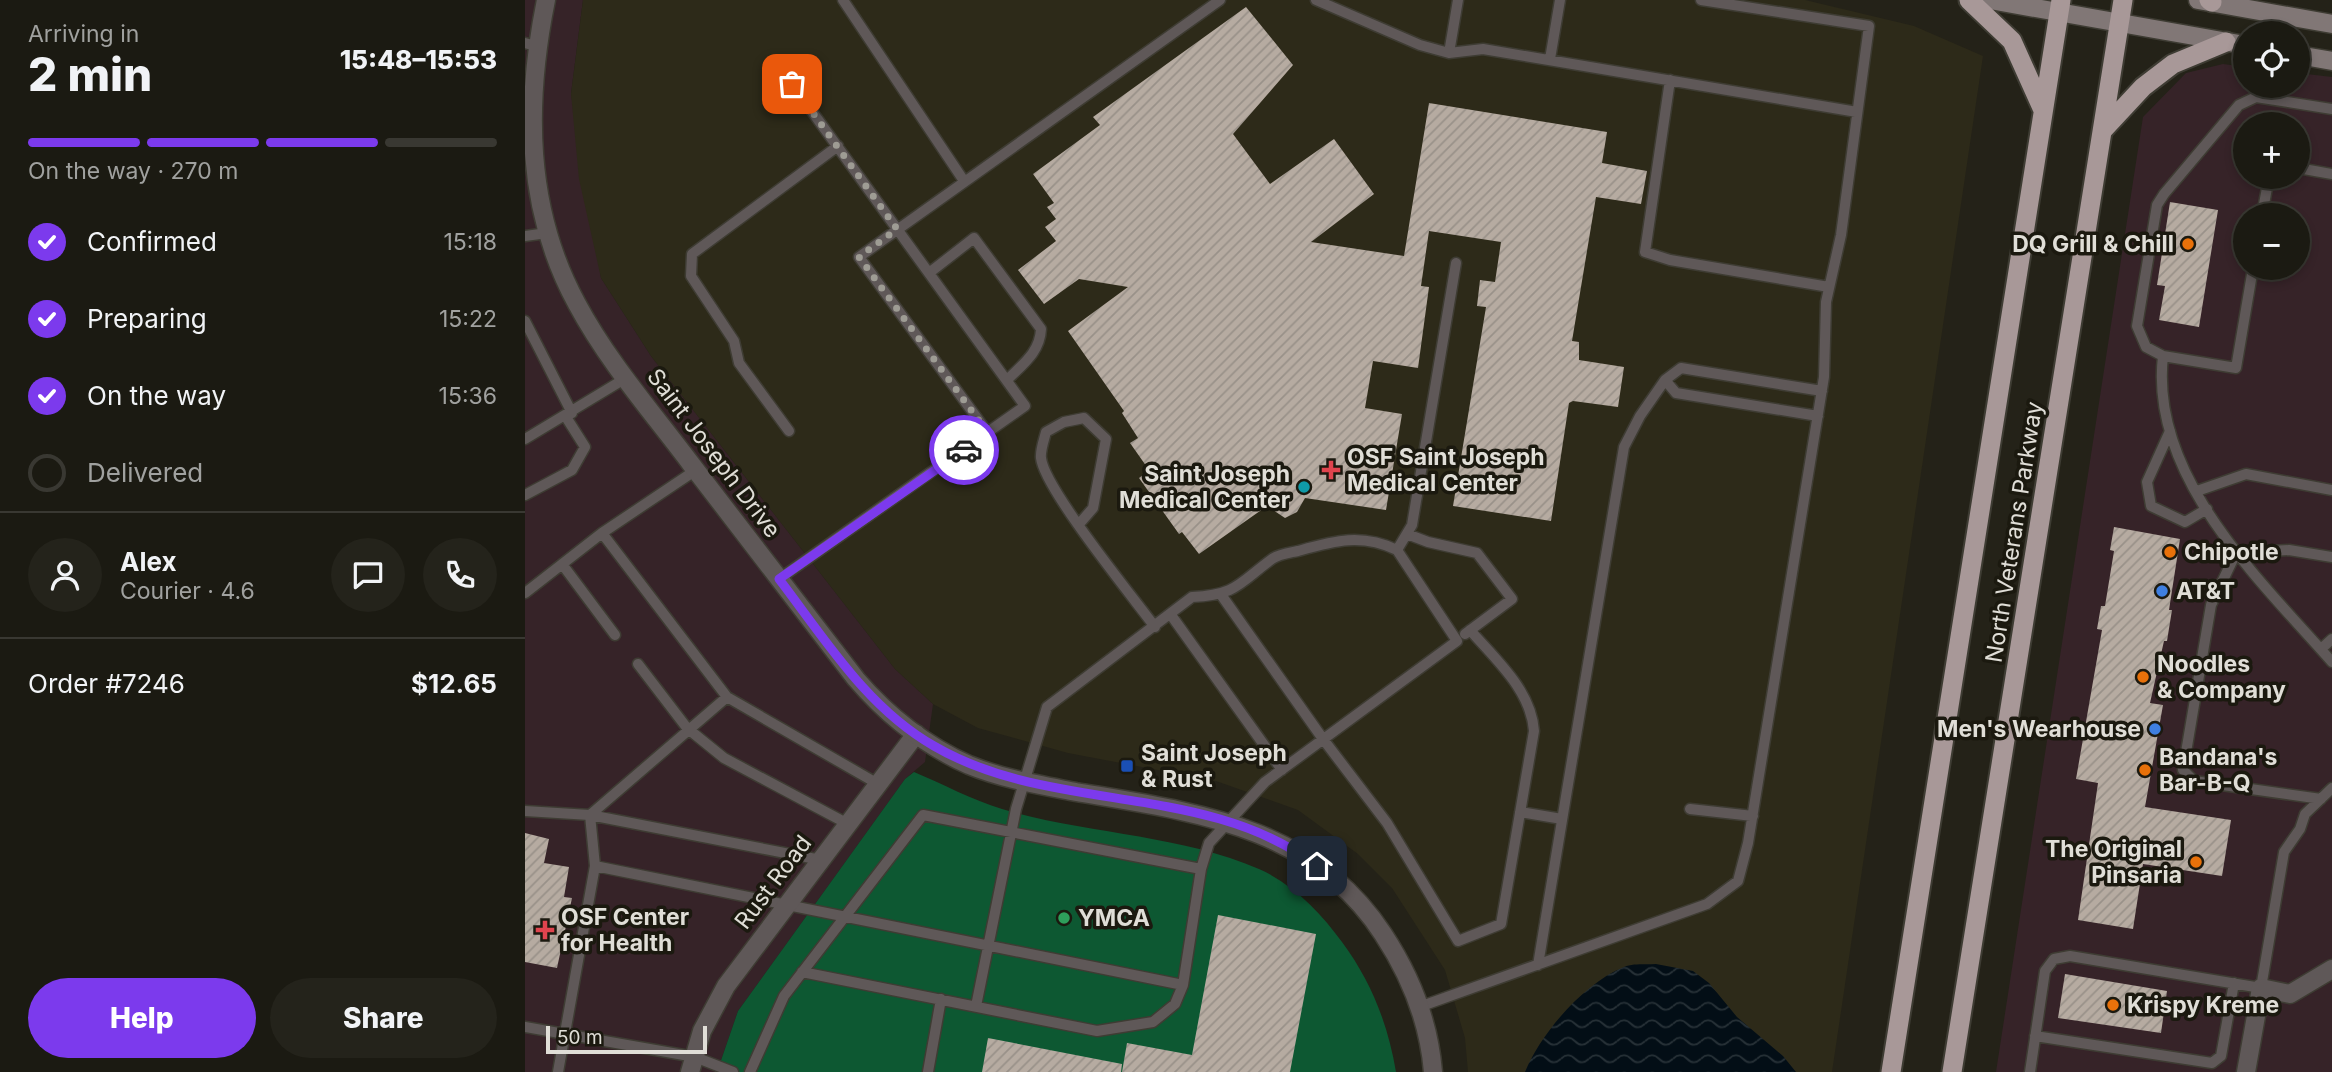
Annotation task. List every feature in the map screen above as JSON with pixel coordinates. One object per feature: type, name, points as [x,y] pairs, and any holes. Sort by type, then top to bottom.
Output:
[{"type":"highway","points":[[1969,0],[2012,41],[2043,110]]},
{"type":"highway","name":"North Veterans Parkway","points":[[1952,1072],[2123,0]]},
{"type":"highway","name":"North Veterans Parkway","points":[[1891,1072],[2060,6]]},
{"type":"highway","points":[[2103,130],[2143,87],[2173,64],[2233,44]]},
{"type":"main road","points":[[1990,0],[2060,6],[2119,23],[2233,43]]},
{"type":"main road","points":[[2206,1],[2281,7],[2332,24]]},
{"type":"main road","points":[[2310,57],[2332,61]]},
{"type":"street","name":"Saint Joseph Drive","points":[[546,0],[531,44],[529,164],[547,233],[578,307],[626,378],[856,679],[873,699],[916,734],[969,765],[1026,782],[1227,821],[1272,838],[1303,855],[1361,905],[1398,956],[1419,1007],[1433,1072]]},
{"type":"street","name":"Rust Road","points":[[693,1065],[702,1031],[726,986],[916,734]]},
{"type":"street","points":[[2246,1072],[2261,988],[2290,994],[2332,969]]},
{"type":"lane","points":[[843,0],[964,181]]},
{"type":"lane","points":[[988,433],[859,257],[1220,0]]},
{"type":"lane","points":[[1316,0],[1420,45],[1449,53],[1483,49],[1857,112]]},
{"type":"lane","points":[[1449,53],[1458,0]]},
{"type":"lane","points":[[1551,60],[1560,0]]},
{"type":"lane","points":[[1419,1007],[1707,904],[1738,881],[1752,816],[1822,391],[1829,287],[1841,235],[1869,26],[1701,0]]},
{"type":"lane","points":[[777,63],[1025,406],[779,579]]},
{"type":"lane","points":[[1670,80],[1645,252],[1671,260],[1829,287]]},
{"type":"lane","points":[[2251,280],[2236,368],[2163,356],[2146,347],[2137,326],[2157,205],[2164,194],[2239,105],[2256,97],[2328,108]]},
{"type":"lane","points":[[789,431],[740,363],[734,341],[691,275],[692,254],[838,146]]},
{"type":"lane","points":[[2310,170],[2332,174]]},
{"type":"lane","points":[[525,236],[547,233]]},
{"type":"lane","points":[[929,273],[974,239],[1041,328],[1040,341],[1034,352],[1007,380]]},
{"type":"lane","points":[[1397,550],[1412,525],[1456,263]]},
{"type":"lane","points":[[525,321],[585,447],[572,470],[525,495]]},
{"type":"lane","points":[[2163,356],[2162,403],[2177,454],[2197,491],[2236,553],[2332,662]]},
{"type":"lane","points":[[1538,965],[1624,447],[1640,416],[1665,380],[1681,368],[1822,391]]},
{"type":"lane","points":[[525,439],[569,415],[626,378]]},
{"type":"lane","points":[[1665,380],[1676,393],[1818,416]]},
{"type":"lane","points":[[1080,523],[1093,508],[1106,439],[1084,418],[1064,422],[1046,432],[1040,456],[1046,478],[1155,627]]},
{"type":"lane","points":[[2170,432],[2147,482],[2151,506],[2185,522],[2207,509]]},
{"type":"lane","points":[[525,593],[602,533],[696,470]]},
{"type":"lane","points":[[2197,491],[2246,474],[2332,490]]},
{"type":"lane","points":[[602,533],[727,697],[878,784]]},
{"type":"lane","points":[[803,972],[1097,1031],[1153,1022],[1175,1004],[1183,985],[1201,869],[1209,843],[1227,821],[1282,769],[1512,599],[1477,553],[1407,534]]},
{"type":"lane","points":[[976,1006],[1011,832],[1047,708],[1192,597],[1222,596],[1253,577],[1274,557],[1343,538],[1385,545],[1397,550],[1457,641]]},
{"type":"lane","points":[[2236,553],[2289,550],[2332,557]]},
{"type":"lane","points":[[2236,553],[2211,605],[2183,770],[2194,782],[2321,799]]},
{"type":"lane","points":[[562,564],[615,635]]},
{"type":"lane","points":[[1222,596],[1323,739],[1387,823],[1458,941],[1501,924],[1534,731],[1532,711],[1515,682],[1469,630]]},
{"type":"lane","points":[[1171,615],[1282,769]]},
{"type":"lane","points":[[2321,649],[2332,639]]},
{"type":"lane","points":[[638,664],[687,728],[724,758],[848,824]]},
{"type":"lane","points":[[590,815],[687,728],[727,697]]},
{"type":"lane","points":[[2030,1072],[2045,971],[2054,959],[2070,956],[2261,988],[2284,852],[2300,829],[2305,814],[2332,788]]},
{"type":"lane","points":[[1690,809],[1752,816]]},
{"type":"lane","points":[[525,811],[590,815],[821,860]]},
{"type":"lane","points":[[1520,811],[1562,819]]},
{"type":"lane","points":[[558,1072],[595,866],[590,815]]},
{"type":"lane","points":[[750,1072],[784,996],[923,815],[1201,869]]},
{"type":"lane","points":[[595,866],[1183,985]]},
{"type":"lane","points":[[2035,1036],[2211,1068],[2221,1056],[2234,983]]},
{"type":"lane","points":[[928,1072],[941,999]]},
{"type":"lane","points":[[525,1027],[733,1072]]},
{"type":"shaded area","points":[[525,0],[583,0],[571,94],[601,278],[651,356],[895,669],[933,704],[925,762],[905,779],[738,1011],[717,1072],[525,1072]]},
{"type":"shaded area","name":"OSF Saint Joseph Medical Center","points":[[583,0],[1805,0],[1914,26],[1983,56],[1832,1072],[1468,1072],[1465,1038],[1445,970],[1392,888],[1358,854],[1298,810],[1216,781],[1068,753],[978,728],[933,704],[895,669],[651,356],[601,278],[579,179],[571,94]]},
{"type":"shaded area","points":[[2223,64],[2233,65],[2233,98],[2310,98],[2310,74],[2332,77],[2332,1072],[1996,1072],[2143,117],[2186,73]]},
{"type":"green space","name":"YMCA","points":[[914,772],[1002,809],[1066,824],[1197,848],[1228,857],[1271,875],[1295,891],[1315,910],[1334,931],[1362,972],[1377,1004],[1396,1072],[717,1072],[738,1011],[905,779]]},
{"type":"water","points":[[1656,964],[1693,971],[1709,983],[1737,1017],[1783,1056],[1796,1072],[1525,1072],[1542,1041],[1579,997],[1609,975],[1628,966]]},
{"type":"building","points":[[1246,7],[1293,65],[1233,134],[1270,184],[1334,139],[1374,194],[1311,242],[1404,256],[1429,103],[1607,132],[1602,163],[1647,171],[1641,204],[1596,197],[1572,341],[1579,342],[1579,360],[1624,367],[1618,407],[1573,401],[1569,403],[1551,521],[1453,506],[1486,307],[1477,306],[1480,280],[1495,282],[1501,242],[1429,231],[1421,286],[1429,287],[1418,368],[1373,361],[1365,408],[1402,414],[1386,510],[1305,498],[1297,512],[1285,518],[1267,506],[1199,554],[1182,532],[1179,534],[1139,478],[1149,470],[1130,443],[1138,438],[1122,413],[1124,411],[1068,331],[1128,287],[1079,279],[1044,304],[1018,270],[1056,241],[1045,227],[1056,219],[1047,207],[1054,203],[1033,174],[1100,125],[1093,117]]},
{"type":"building","name":"DQ Grill & Chill","points":[[2170,202],[2218,210],[2199,327],[2159,320],[2165,286],[2157,285]]},
{"type":"building","points":[[2114,527],[2180,539],[2167,641],[2164,641],[2150,703],[2163,705],[2145,807],[2231,820],[2222,876],[2143,864],[2133,929],[2078,920],[2098,783],[2076,779],[2102,630],[2097,629],[2101,606],[2105,606],[2114,551],[2110,550]]},
{"type":"building","name":"OSF Center for Health","points":[[525,833],[549,839],[544,863],[569,867],[564,897],[572,898],[557,968],[525,962]]},
{"type":"building","points":[[1218,915],[1316,934],[1290,1072],[1122,1072],[1127,1043],[1192,1055]]},
{"type":"building","name":"Krispy Kreme","points":[[2065,974],[2167,991],[2161,1033],[2058,1018]]},
{"type":"building","points":[[988,1038],[1122,1064],[1121,1072],[982,1072]]},
{"type":"way so far","points":[[792,84],[897,229],[859,257],[988,433],[964,450]]},
{"type":"place","name":"DQ Grill & Chill","points":[[2188,244]]},
{"type":"place","name":"OSF Saint Joseph Medical Center","points":[[1331,470]]},
{"type":"place","name":"Saint Joseph Medical Center","points":[[1304,487]]},
{"type":"place","name":"Chipotle","points":[[2170,552]]},
{"type":"place","name":"AT&T","points":[[2162,591]]},
{"type":"place","name":"Noodles & Company","points":[[2143,677]]},
{"type":"place","name":"Men's Wearhouse","points":[[2155,729]]},
{"type":"place","name":"Saint Joseph & Rust","points":[[1127,766]]},
{"type":"place","name":"Bandana's Bar-B-Q","points":[[2145,770]]},
{"type":"place","name":"The Original Pinsaria","points":[[2196,862]]},
{"type":"place","name":"YMCA","points":[[1064,918]]},
{"type":"place","name":"OSF Center for Health","points":[[545,930]]},
{"type":"place","name":"Krispy Kreme","points":[[2113,1005]]},
{"type":"route","points":[[964,450],[779,579],[856,679],[873,699],[901,723],[933,746],[969,765],[1007,778],[1182,810],[1227,821],[1272,838],[1317,866]]}]
